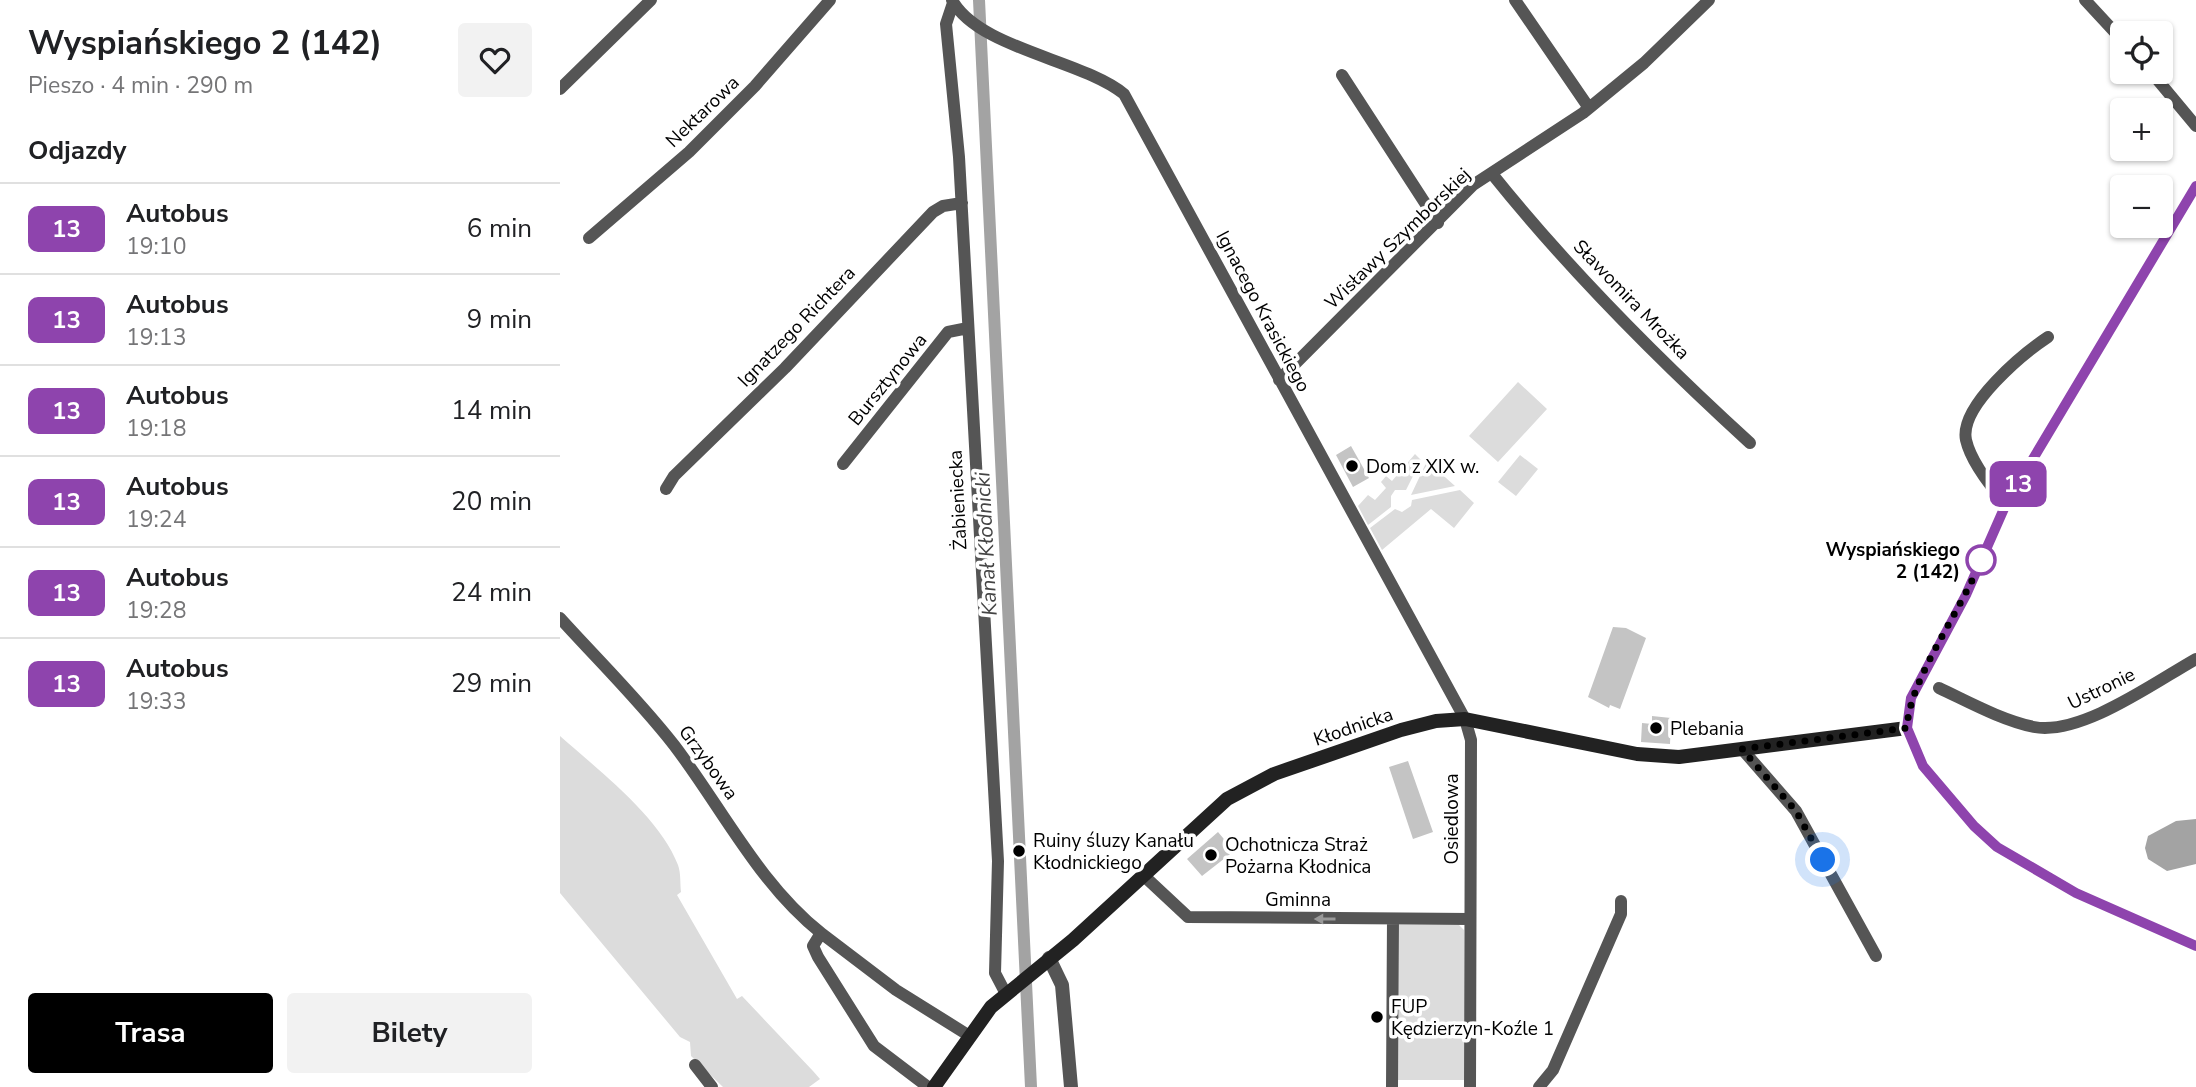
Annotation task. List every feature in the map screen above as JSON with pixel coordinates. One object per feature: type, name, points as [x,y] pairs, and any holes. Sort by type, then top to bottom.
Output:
[{"type":"main road","points":[[2196,186],[2006,504],[1966,595],[1911,698],[1907,728],[1923,766],[1974,826],[1997,847],[2076,893],[2196,946]]},
{"type":"main road","name":"Kłodnicka","points":[[934,1087],[968,1035],[1009,991],[1210,813],[1248,786],[1401,730],[1436,720],[1465,719],[1637,754],[1679,757],[1907,728]]},
{"type":"street","points":[[560,89],[651,0]]},
{"type":"street","name":"Nektarowa","points":[[589,238],[690,152],[755,86],[830,0]]},
{"type":"street","points":[[1516,0],[1589,108]]},
{"type":"street","name":"Wisławy Szymborskiej","points":[[1279,380],[1473,185],[1493,175],[1589,108],[1644,63],[1709,0]]},
{"type":"street","points":[[2085,0],[2110,27]]},
{"type":"street","name":"Ignacego Krasickiego","points":[[952,2],[964,15],[1001,39],[1054,62],[1107,80],[1125,94],[1465,719]]},
{"type":"street","name":"Żabieniecka","points":[[952,2],[946,24],[962,203],[998,861],[995,973],[1009,991]]},
{"type":"street","points":[[1342,75],[1438,223]]},
{"type":"street","points":[[2161,84],[2196,126]]},
{"type":"street","name":"Sławomira Mrożka","points":[[1493,175],[1565,258],[1643,341],[1750,443]]},
{"type":"street","name":"Ignatzego Richtera","points":[[666,489],[674,476],[785,368],[933,212],[943,206],[962,203]]},
{"type":"street","name":"Bursztynowa","points":[[844,464],[948,332],[968,328]]},
{"type":"street","points":[[2006,504],[1993,489],[1973,455],[1966,431],[1970,418],[1993,384],[2022,354],[2048,337]]},
{"type":"street","name":"Grzybowa","points":[[560,618],[615,674],[665,734],[789,907],[896,990],[968,1035]]},
{"type":"street","name":"Ustronie","points":[[1939,688],[2035,727],[2057,727],[2092,716],[2196,659]]},
{"type":"street","name":"Osiedlowa","points":[[1465,719],[1471,740],[1470,1087]]},
{"type":"street","points":[[1742,749],[1796,811],[1876,956]]},
{"type":"street","name":"Gminna","points":[[1143,875],[1188,917],[1470,919]]},
{"type":"street","points":[[1539,1087],[1553,1070],[1621,914],[1621,901]]},
{"type":"street","points":[[1392,1087],[1393,919]]},
{"type":"street","points":[[821,933],[813,946],[818,957],[874,1046],[928,1087]]},
{"type":"street","points":[[1049,958],[1062,985],[1072,1087]]},
{"type":"street","points":[[695,1065],[712,1087]]},
{"type":"shaded area","points":[[1518,382],[1547,409],[1498,462],[1469,436]]},
{"type":"shaded area","points":[[1415,454],[1421,460],[1406,490],[1395,490],[1391,496],[1391,507],[1368,525],[1358,506],[1368,495],[1375,500],[1386,488],[1381,482],[1386,476],[1392,481]]},
{"type":"shaded area","points":[[1520,455],[1538,469],[1516,496],[1498,482]]},
{"type":"shaded area","points":[[1427,461],[1455,486],[1411,495]]},
{"type":"shaded area","points":[[1460,490],[1474,503],[1454,528],[1431,509],[1382,550],[1370,528],[1395,509],[1402,512],[1411,506],[1412,500]]},
{"type":"shaded area","points":[[560,736],[626,795],[657,829],[679,868],[681,892],[677,895],[737,999],[742,996],[820,1079],[809,1087],[723,1087],[691,1056],[690,1042],[680,1037],[560,893]]},
{"type":"shaded area","points":[[2196,819],[2196,864],[2167,871],[2148,859],[2145,848],[2148,836],[2176,821]]},
{"type":"shaded area","points":[[1399,925],[1459,925],[1464,930],[1464,1080],[1398,1080]]},
{"type":"building","name":"Dom z XIX w.","points":[[1351,446],[1369,478],[1353,487],[1336,455]]},
{"type":"building","points":[[1613,627],[1626,628],[1646,638],[1620,709],[1610,705],[1609,708],[1588,697]]},
{"type":"building","name":"Plebania","points":[[1652,716],[1671,718],[1670,744],[1641,742],[1642,723],[1652,724]]},
{"type":"building","points":[[1408,761],[1433,832],[1413,839],[1389,767]]},
{"type":"building","name":"Ochotnicza Straż Pożarna Kłodnica","points":[[1218,832],[1234,851],[1202,876],[1187,859]]},
{"type":"waterway","name":"Kanał Kłodnicki","points":[[979,0],[1031,1087]]},
{"type":"bus line","name":"13","points":[[2196,186],[2006,504],[1966,595],[1911,698],[1907,728],[1923,766],[1974,826],[1997,847],[2045,878],[2196,946]]},
{"type":"place","name":"Dom z XIX w.","points":[[1352,466]]},
{"type":"place","name":"Wyspiańskiego 2 (142)","points":[[1981,560]]},
{"type":"place","name":"Plebania","points":[[1656,728]]},
{"type":"place","name":"Ruiny śluzy Kanału Kłodnickiego","points":[[1019,851]]},
{"type":"place","name":"Ochotnicza Straż Pożarna Kłodnica","points":[[1211,855]]},
{"type":"place","name":"FUP Kędzierzyn-Koźle 1","points":[[1377,1017]]},
{"type":"route","points":[[1823,860],[1796,811],[1782,793],[1750,762],[1742,749],[1779,742],[1907,728],[1911,698],[1966,595],[1981,560]]}]
